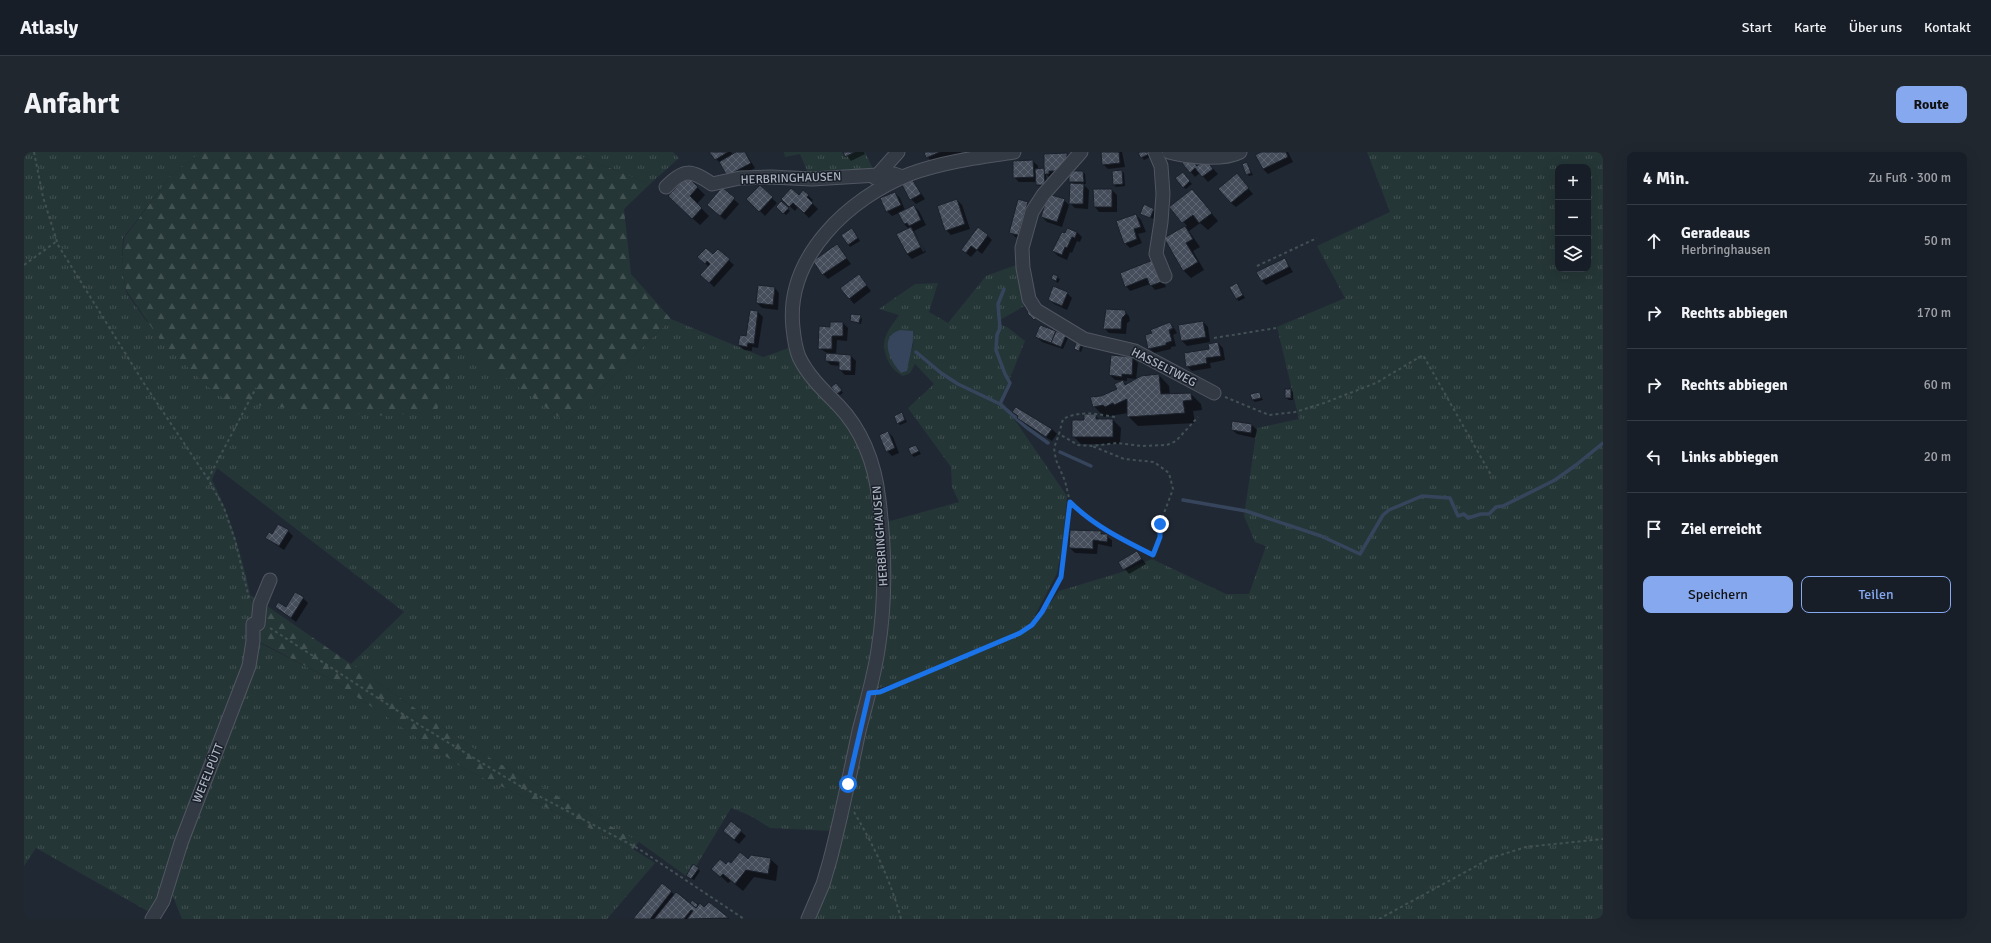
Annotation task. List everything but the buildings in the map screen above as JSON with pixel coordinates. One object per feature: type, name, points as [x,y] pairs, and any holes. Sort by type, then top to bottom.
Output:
[{"type":"street","name":"HERBRINGHAUSEN","points":[[867,196],[866,192],[878,175],[898,152]]},
{"type":"street","name":"HERBRINGHAUSEN","points":[[808,919],[818,897],[830,860],[869,693],[878,650],[884,582],[879,500],[874,471],[869,454],[855,426],[806,370],[794,345],[791,313],[793,296],[800,272],[816,245],[834,224],[867,196],[903,177],[934,167],[1014,152]]},
{"type":"street","name":"HASSELTWEG","points":[[1081,152],[1043,194],[1032,212],[1022,248],[1023,268],[1029,299],[1036,310],[1084,339],[1135,351],[1214,393]]},
{"type":"street","points":[[1156,152],[1161,166],[1163,194],[1156,254],[1166,276]]},
{"type":"street","points":[[1169,152],[1216,157],[1234,155],[1240,152]]},
{"type":"street","name":"HERBRINGHAUSEN","points":[[666,187],[675,177],[682,173],[700,176],[712,184],[740,178],[771,177],[812,179],[894,174],[903,177]]},
{"type":"street","name":"WEFELPÜTT","points":[[152,919],[163,901],[180,843],[249,666],[260,604],[270,580]]},
{"type":"path","points":[[34,152],[43,197],[57,241],[145,385],[208,479],[224,508],[244,574]]},
{"type":"path","points":[[1256,266],[1317,238]]},
{"type":"path","points":[[24,264],[57,241]]},
{"type":"path","points":[[1214,338],[1276,328]]},
{"type":"path","points":[[1214,393],[1269,414],[1295,412],[1324,403],[1376,383],[1423,354],[1491,475]]},
{"type":"path","points":[[208,479],[256,388]]},
{"type":"path","points":[[869,693],[880,692],[1020,633],[1032,625],[1042,612],[1061,577],[1070,502],[1066,481],[1056,460],[1054,448],[1063,420],[1079,413],[1089,412],[1115,417]]},
{"type":"path","points":[[1059,434],[1078,445],[1092,446],[1117,443],[1142,446],[1167,445],[1176,441],[1198,417]]},
{"type":"path","points":[[1070,502],[1098,526],[1153,555],[1160,537],[1160,524],[1174,489],[1169,472],[1154,462],[1124,459],[1092,446]]},
{"type":"path","points":[[256,624],[265,624],[421,726],[520,786],[639,849],[744,919]]},
{"type":"path","points":[[844,802],[850,804],[870,839],[887,877],[901,919]]},
{"type":"path","points":[[1379,919],[1491,858],[1526,847],[1603,839]]},
{"type":"green space","points":[[24,152],[201,152],[170,177],[123,238],[122,263],[126,292],[147,322],[461,344],[567,423],[671,319],[763,357],[792,347],[852,429],[867,458],[880,558],[874,638],[864,690],[832,831],[770,828],[751,816],[731,808],[689,878],[639,842],[474,749],[351,664],[404,612],[217,468],[212,480],[229,519],[242,559],[260,643],[330,679],[463,768],[633,849],[655,863],[607,919],[182,919],[172,894],[151,913],[36,848],[24,866]]},
{"type":"green space","points":[[201,152],[569,152],[650,184],[624,209],[631,274],[671,319],[567,423],[462,345],[437,410],[388,416],[230,403],[207,386],[161,341],[126,290],[122,265],[124,238],[170,177]]},
{"type":"green space","points":[[569,152],[673,152],[679,158],[650,184]]},
{"type":"green space","points":[[784,152],[865,152],[874,171],[809,175],[800,154],[785,157]]},
{"type":"green space","points":[[1367,152],[1603,152],[1603,919],[810,919],[872,697],[1021,634],[1034,625],[1059,591],[1122,572],[1152,559],[1226,594],[1249,594],[1266,546],[1255,542],[1244,516],[1257,428],[1299,419],[1277,327],[1345,298],[1317,246],[1390,212]]},
{"type":"green space","points":[[1019,264],[1028,304],[1000,320],[1001,325],[1007,327],[1025,341],[1001,400],[1067,496],[1063,543],[1057,573],[1031,623],[1018,633],[899,682],[873,690],[883,523],[959,502],[952,487],[951,467],[908,408],[934,384],[915,364],[910,373],[903,376],[891,366],[887,358],[884,345],[886,335],[899,315],[879,309],[915,284],[938,283],[929,312],[948,323],[986,276]],"holes":[[[914,342],[908,361],[907,371],[901,373],[895,366]]]},
{"type":"green space","points":[[251,595],[474,749],[639,842],[633,849],[463,768],[330,679],[260,642]]},
{"type":"water","points":[[900,330],[913,331],[912,346],[907,371],[901,373],[893,362],[888,350],[889,338],[893,333]]},
{"type":"waterway","points":[[1000,404],[1010,383],[996,350],[997,335],[1000,328],[998,304],[1004,289]]},
{"type":"waterway","points":[[916,352],[941,373],[958,384],[1000,404],[1026,427],[1048,443]]},
{"type":"waterway","points":[[1183,500],[1246,511],[1321,536],[1360,554],[1383,515],[1389,510],[1422,496],[1450,498],[1458,516],[1464,514],[1468,518],[1481,514],[1489,514],[1496,507],[1503,506],[1555,480],[1603,443]]},
{"type":"waterway","points":[[1060,452],[1091,466]]},
{"type":"route","points":[[848,784],[869,693],[880,692],[1020,633],[1032,625],[1042,612],[1061,577],[1070,502],[1098,526],[1153,555],[1160,537],[1160,524]]}]
